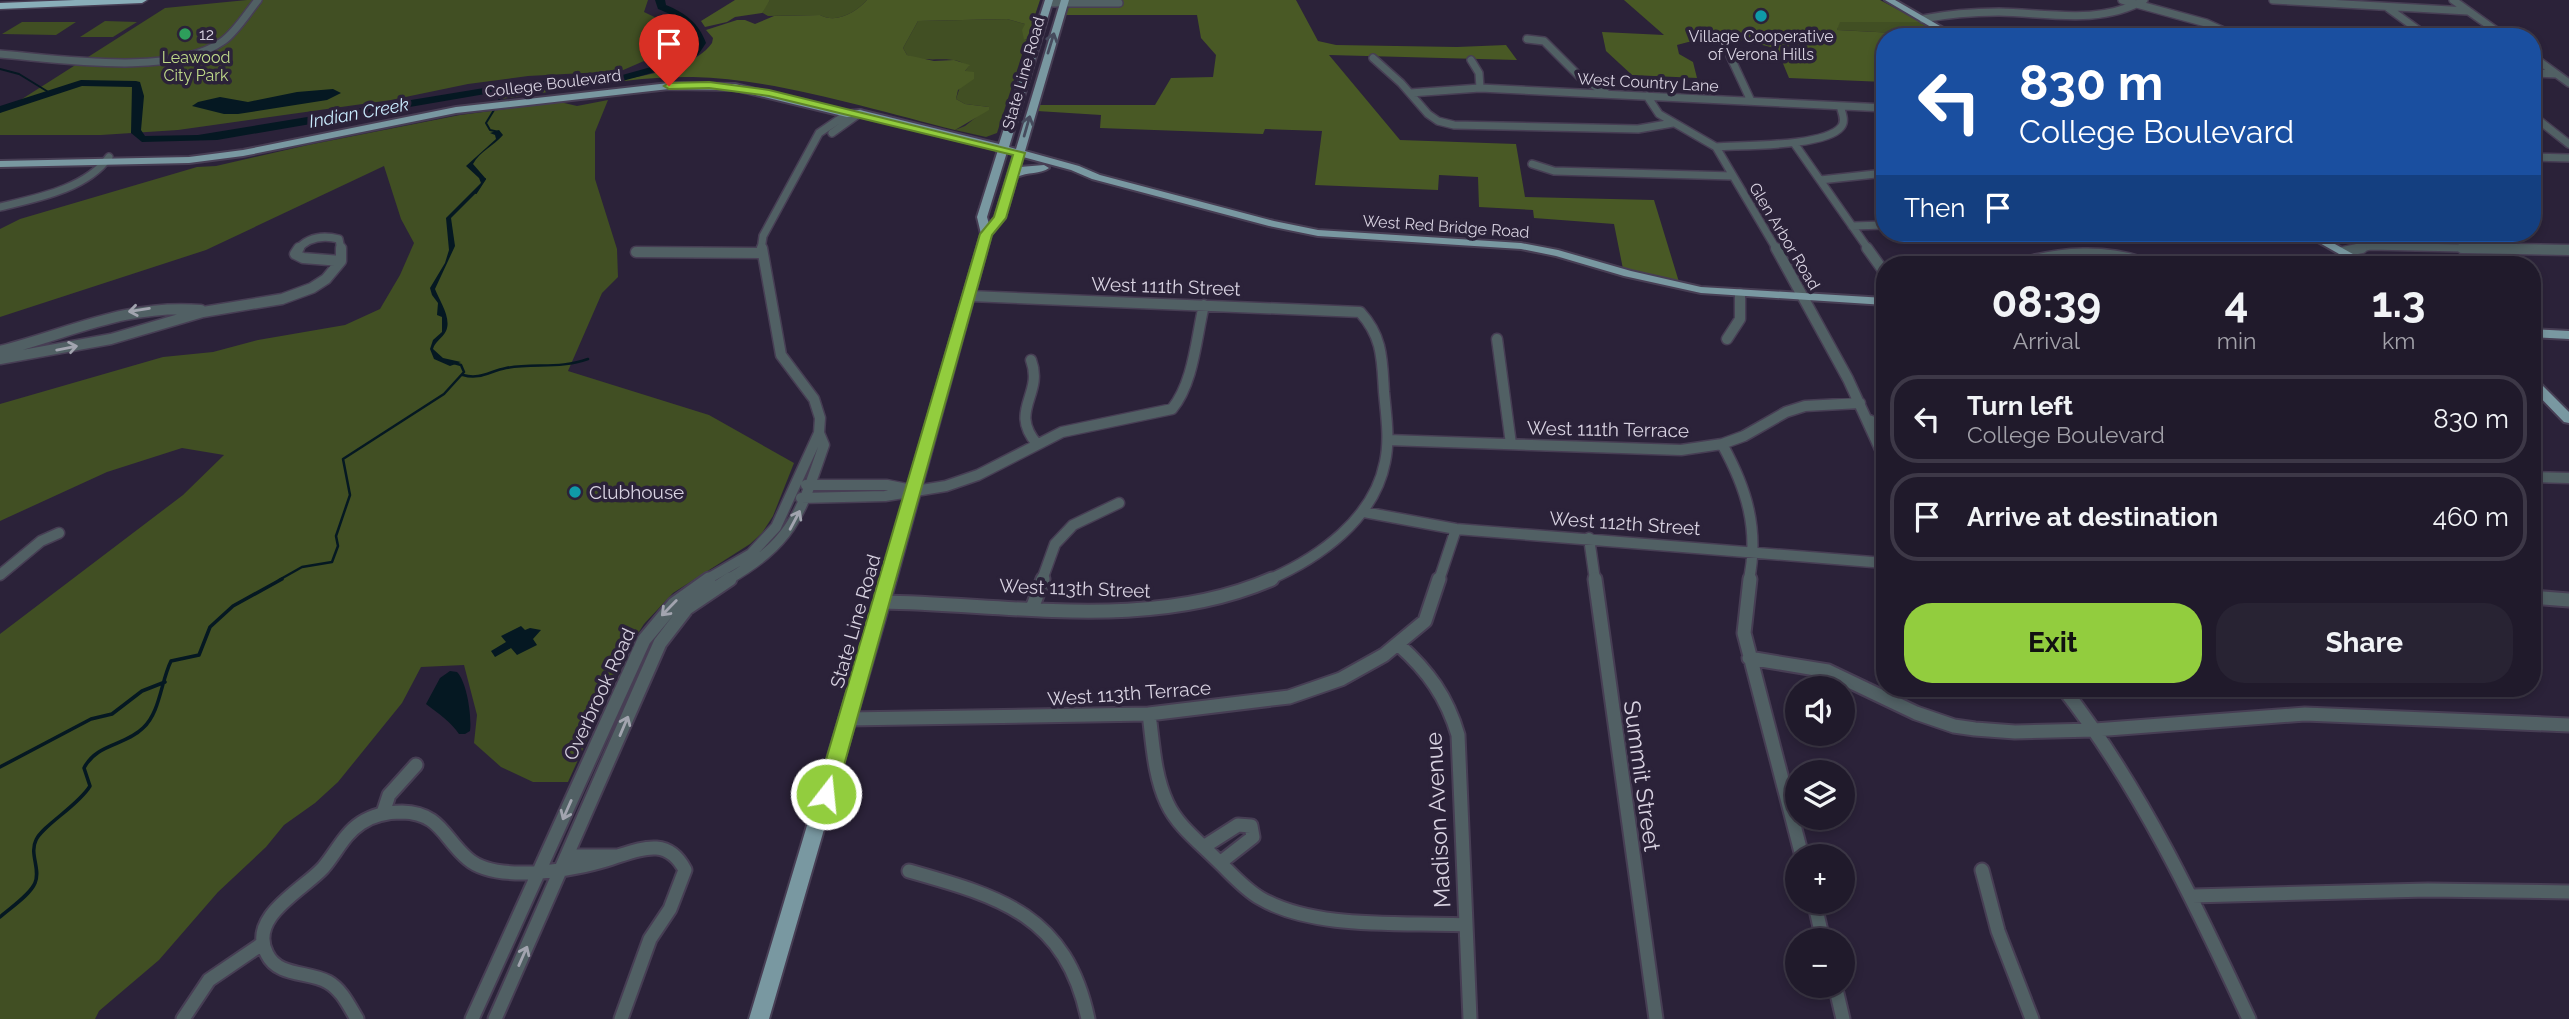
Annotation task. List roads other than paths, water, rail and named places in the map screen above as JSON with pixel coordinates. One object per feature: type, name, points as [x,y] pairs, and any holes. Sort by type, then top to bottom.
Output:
[{"type":"highway","points":[[0,6],[142,0]]},
{"type":"main road","points":[[1889,0],[1939,28]]},
{"type":"main road","name":"State Line Road","points":[[759,1019],[883,602],[970,296],[986,234],[982,217],[1049,1]]},
{"type":"main road","name":"State Line Road","points":[[986,234],[999,220],[1064,2]]},
{"type":"main road","name":"College Boulevard","points":[[0,164],[189,160],[456,110],[669,86],[735,87],[769,93],[1018,157]]},
{"type":"main road","name":"College Boulevard","points":[[854,115],[968,139],[1001,153]]},
{"type":"main road","points":[[968,139],[994,140],[1009,129]]},
{"type":"main road","name":"West Red Bridge Road","points":[[1018,157],[1044,168],[1090,176],[1295,229],[1343,236],[1521,246],[1558,253],[1666,283],[1740,294],[1876,302]]},
{"type":"main road","name":"West Red Bridge Road","points":[[1018,157],[1074,168],[1090,176]]},
{"type":"main road","points":[[1014,175],[1025,169],[1044,168]]},
{"type":"main road","points":[[2325,242],[2350,256]]},
{"type":"main road","points":[[2541,326],[2569,328]]},
{"type":"main road","points":[[2541,334],[2569,335]]},
{"type":"main road","points":[[2541,392],[2569,419]]},
{"type":"street","points":[[2122,0],[2142,2],[2217,28]]},
{"type":"street","points":[[2273,0],[2469,11]]},
{"type":"street","points":[[2453,0],[2493,28]]},
{"type":"street","points":[[0,54],[87,60],[172,60],[209,48],[235,31],[257,1]]},
{"type":"street","points":[[1049,1],[1119,3]]},
{"type":"street","points":[[1923,19],[1971,12],[2107,12],[2142,2]]},
{"type":"street","points":[[2388,8],[2416,28]]},
{"type":"street","points":[[1527,38],[1544,41],[1580,77],[1609,95]]},
{"type":"street","points":[[1730,55],[1751,101]]},
{"type":"street","points":[[1373,58],[1428,114],[1438,121],[1454,125],[1638,129],[1673,123]]},
{"type":"street","points":[[1471,60],[1479,73],[1480,88]]},
{"type":"street","points":[[2541,63],[2569,83]]},
{"type":"street","points":[[2541,73],[2569,74]]},
{"type":"street","name":"West Country Lane","points":[[1410,93],[1480,88],[1876,108]]},
{"type":"street","name":"Glen Arbor Road","points":[[1647,96],[1654,111],[1701,135],[1716,147],[1807,298],[1876,437]]},
{"type":"street","points":[[1716,147],[1794,143],[1822,138],[1836,132],[1844,120],[1840,106]]},
{"type":"street","name":"Overbrook Road","points":[[472,1019],[644,639],[677,600],[757,550],[781,521],[824,445],[819,433],[820,418],[814,399],[781,355],[761,253],[763,236],[811,147],[819,137],[830,135],[854,115]]},
{"type":"street","points":[[2541,123],[2569,144]]},
{"type":"street","points":[[1794,143],[1876,260]]},
{"type":"street","points":[[2541,157],[2569,158]]},
{"type":"street","points":[[0,205],[56,190],[104,161]]},
{"type":"street","points":[[1532,164],[1554,171],[1733,176]]},
{"type":"street","points":[[1820,180],[1876,174]]},
{"type":"street","points":[[1852,226],[1876,225]]},
{"type":"street","points":[[0,359],[90,343],[207,311],[259,306],[287,298],[324,281],[343,261],[344,254],[339,239],[333,237],[309,240],[295,251],[295,254],[303,258],[343,261]]},
{"type":"street","points":[[2343,252],[2370,246],[2569,250]]},
{"type":"street","points":[[636,252],[761,253]]},
{"type":"street","points":[[2085,256],[2121,256]]},
{"type":"street","points":[[1727,339],[1740,319],[1740,294]]},
{"type":"street","name":"West 111th Street","points":[[970,296],[1360,312],[1376,329],[1388,440]]},
{"type":"street","points":[[792,498],[887,497],[930,490],[968,479],[1060,433],[1094,423],[1176,407],[1184,389],[1204,305]]},
{"type":"street","points":[[0,351],[48,338],[101,318],[140,309],[165,307],[207,311]]},
{"type":"street","points":[[1497,339],[1511,444]]},
{"type":"street","points":[[1031,360],[1037,372],[1022,425],[1026,435],[1037,444]]},
{"type":"street","name":"West 111th Terrace","points":[[1388,440],[1681,450],[1722,444],[1744,436],[1786,412],[1805,406],[1860,403]]},
{"type":"street","points":[[1869,419],[1876,422]]},
{"type":"street","points":[[1364,512],[1385,466],[1388,440]]},
{"type":"street","points":[[1722,444],[1746,494],[1753,522],[1754,551],[1743,611],[1749,658],[1799,844]]},
{"type":"street","points":[[2541,477],[2569,478]]},
{"type":"street","points":[[803,485],[887,485],[914,491]]},
{"type":"street","name":"Overbrook Road","points":[[495,1019],[660,643],[671,626],[698,598],[763,559],[783,541],[806,498],[803,485]]},
{"type":"street","points":[[1033,607],[1055,544],[1073,525],[1119,503]]},
{"type":"street","name":"West 112th Street","points":[[1364,512],[1456,529],[1876,562]]},
{"type":"street","name":"West 113th Street","points":[[883,602],[1156,611],[1207,603],[1262,585],[1317,554],[1364,512]]},
{"type":"street","points":[[1399,645],[1425,621],[1456,529]]},
{"type":"street","points":[[0,575],[41,541],[59,533]]},
{"type":"street","name":"Summit Street","points":[[1589,538],[1656,1019]]},
{"type":"street","points":[[2541,598],[2569,600]]},
{"type":"street","name":"West 113th Terrace","points":[[848,719],[1149,714],[1289,697],[1341,679],[1399,645]]},
{"type":"street","name":"Madison Avenue","points":[[1399,645],[1422,665],[1439,686],[1450,706],[1458,735],[1470,1019]]},
{"type":"street","points":[[1749,658],[1827,671],[1876,694]]},
{"type":"street","points":[[1882,697],[1910,713],[1951,726],[2009,731],[2095,729],[2297,714],[2569,725]]},
{"type":"street","points":[[2070,697],[2095,729],[2192,896],[2249,1019]]},
{"type":"street","points":[[1149,714],[1156,769],[1167,804],[1181,824],[1252,892],[1294,913],[1320,919],[1465,925]]},
{"type":"street","points":[[383,813],[388,795],[416,765]]},
{"type":"street","points":[[357,1019],[348,1001],[330,982],[273,964],[266,956],[262,944],[263,927],[271,915],[312,879],[361,822],[383,813],[414,814],[439,825],[462,855],[481,867],[540,871],[564,863],[600,864],[645,848],[667,848],[680,857],[685,870],[670,908],[650,939],[621,1019]]},
{"type":"street","points":[[1205,846],[1238,825],[1251,825],[1253,837],[1221,862]]},
{"type":"street","points":[[1982,870],[1998,931],[2032,1019]]},
{"type":"street","points":[[909,871],[979,890],[1008,903],[1030,918],[1056,946],[1078,979],[1088,1019]]},
{"type":"street","points":[[2192,896],[2345,891],[2569,892]]},
{"type":"street","points":[[183,1019],[209,980],[262,944]]},
{"type":"street","points":[[1838,998],[1843,1019]]},
{"type":"water","points":[[333,89],[341,93],[327,100],[238,114],[224,114],[192,106],[220,97],[248,102],[297,92]]},
{"type":"water","points":[[499,130],[503,135],[473,164],[486,179],[451,218],[455,246],[435,289],[446,315],[447,326],[433,349],[443,358],[461,362],[450,366],[434,359],[430,349],[433,340],[442,332],[442,317],[437,315],[438,303],[430,288],[445,263],[449,250],[446,218],[481,183],[466,166],[496,139],[495,135],[490,133]]},
{"type":"water","points":[[521,626],[525,630],[541,630],[533,639],[537,645],[517,655],[511,648],[495,657],[491,651],[506,642],[501,636]]},
{"type":"water","points":[[450,671],[457,672],[461,677],[466,691],[470,731],[465,734],[459,734],[449,722],[426,704],[440,678]]},
{"type":"waterway","name":"Indian Creek","points":[[0,110],[81,83],[136,84],[138,96],[135,131],[142,139],[179,139],[254,131],[520,85],[608,82],[673,64],[694,53],[701,43],[691,24],[661,7],[660,0]]},
{"type":"waterway","points":[[0,69],[19,74],[50,93]]},
{"type":"waterway","points":[[499,99],[520,85]]},
{"type":"waterway","points":[[494,110],[486,123],[490,130],[499,132]]},
{"type":"waterway","points":[[476,193],[485,179]]},
{"type":"waterway","points":[[463,375],[480,376],[506,368],[568,364],[588,359]]},
{"type":"waterway","points":[[279,580],[302,567],[332,562],[338,546],[336,536],[350,495],[343,459],[444,394],[464,372],[461,365],[454,363]]},
{"type":"waterway","points":[[164,682],[171,661],[199,655],[210,627],[233,606],[282,579]]},
{"type":"waterway","points":[[0,767],[91,719],[112,714],[142,691],[164,682]]},
{"type":"waterway","points":[[0,917],[24,897],[35,883],[37,872],[34,845],[40,834],[90,786],[84,768],[96,754],[136,734],[149,722],[164,682]]},
{"type":"place","name":"Village Cooperative of Verona Hills","points":[[1761,16]]},
{"type":"place","name":"12","points":[[185,34]]},
{"type":"place","name":"Clubhouse","points":[[575,492]]},
{"type":"park label","name":"Leawood City Park","points":[[196,66]]}]
